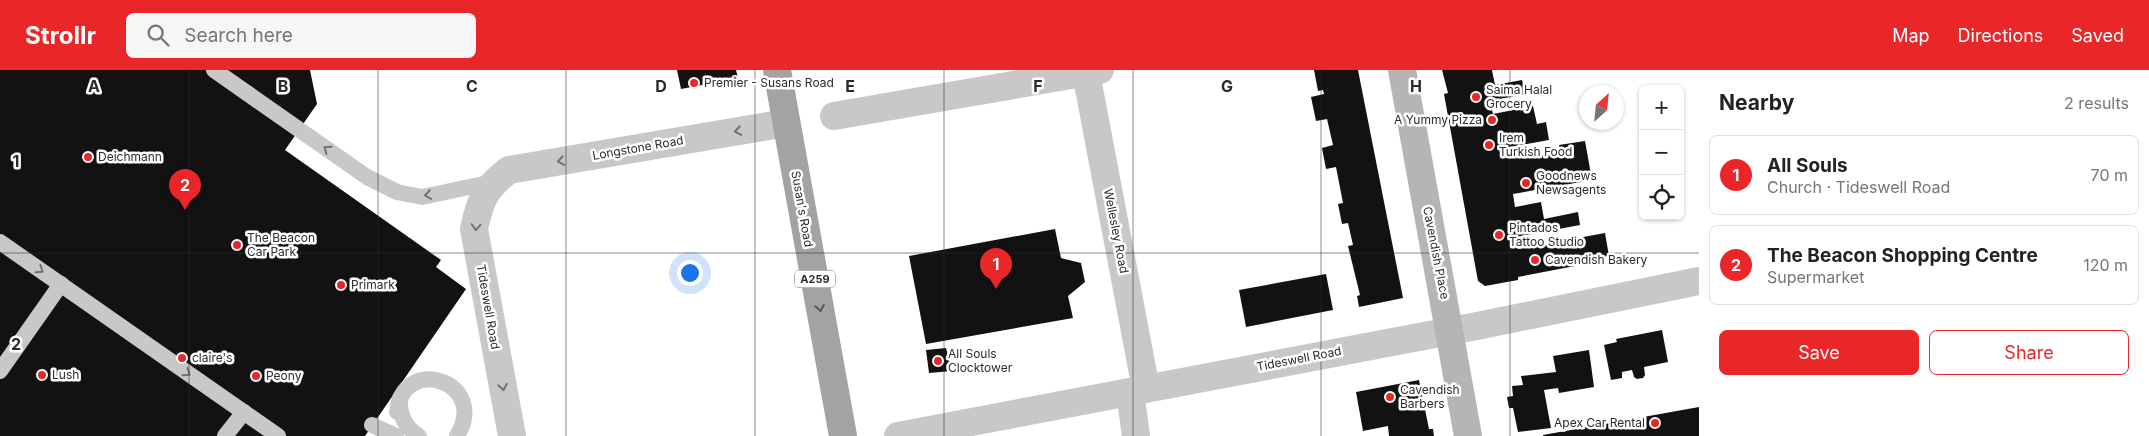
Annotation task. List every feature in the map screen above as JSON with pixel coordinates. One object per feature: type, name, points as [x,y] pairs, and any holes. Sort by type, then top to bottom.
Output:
[{"type":"main road","name":"Susan's Road","points":[[777,70],[843,436]]},
{"type":"street","name":"Cavendish Place","points":[[1402,70],[1468,436]]},
{"type":"street","points":[[834,116],[1093,71]]},
{"type":"street","name":"Wellesley Road","points":[[1093,71],[1138,390],[1136,436]]},
{"type":"street","name":"Longstone Road","points":[[493,182],[509,170],[786,122]]},
{"type":"street","name":"Tideswell Road","points":[[493,182],[479,206],[474,229],[512,436]]},
{"type":"street","name":"Tideswell Road","points":[[898,436],[1450,331],[1699,281]]},
{"type":"lane","points":[[214,70],[367,177],[396,192],[422,197],[493,182]]},
{"type":"lane","points":[[0,242],[278,436]]},
{"type":"lane","points":[[0,371],[61,284]]},
{"type":"lane","points":[[419,436],[408,428],[402,418],[400,397],[410,383],[419,377],[430,374],[450,380],[459,388],[465,398],[467,410],[465,422],[456,436]]},
{"type":"lane","points":[[410,436],[400,423],[397,412],[398,401],[409,386],[427,379],[438,380],[448,384],[458,392],[463,402],[465,414],[463,426],[456,436]]},
{"type":"lane","points":[[225,436],[244,412]]},
{"type":"lane","points":[[372,425],[396,436]]},
{"type":"building","name":"The Beacon Car Park","points":[[0,70],[310,70],[317,104],[285,150],[441,260],[436,267],[466,289],[365,436],[0,436]]},
{"type":"building","name":"Premier - Susans Road","points":[[677,70],[736,70],[738,78],[681,89]]},
{"type":"building","points":[[1314,70],[1358,70],[1403,298],[1359,307],[1357,296],[1360,295],[1348,246],[1353,245],[1348,223],[1342,224],[1338,204],[1343,203],[1336,167],[1326,169],[1322,148],[1333,145],[1327,119],[1316,121],[1311,97],[1324,94],[1323,90],[1318,91]]},
{"type":"building","points":[[1442,70],[1492,70],[1495,85],[1522,80],[1525,94],[1490,101],[1493,114],[1533,106],[1537,124],[1546,122],[1549,140],[1499,149],[1501,155],[1538,148],[1539,156],[1561,152],[1559,145],[1585,141],[1592,180],[1513,194],[1515,207],[1541,202],[1544,219],[1578,212],[1580,225],[1516,237],[1518,249],[1605,233],[1609,256],[1595,258],[1596,262],[1518,277],[1518,280],[1485,286],[1478,281],[1444,94],[1448,93]]},
{"type":"building","points":[[1055,229],[1061,258],[1081,263],[1085,282],[1068,296],[1073,318],[926,344],[909,256]]},
{"type":"building","points":[[1326,274],[1333,310],[1246,327],[1239,290]]},
{"type":"building","points":[[1662,330],[1668,362],[1644,367],[1645,375],[1643,378],[1637,379],[1634,377],[1632,370],[1622,372],[1622,378],[1611,380],[1604,345],[1617,342],[1616,339]]},
{"type":"building","name":"All Souls Clocktower","points":[[946,348],[952,371],[929,373],[926,350]]},
{"type":"building","points":[[1589,350],[1594,387],[1559,393],[1558,388],[1544,390],[1551,428],[1518,432],[1513,408],[1509,408],[1507,397],[1513,396],[1512,386],[1523,385],[1521,376],[1556,372],[1553,356]]},
{"type":"building","points":[[1419,380],[1429,429],[1433,429],[1434,436],[1389,436],[1388,426],[1363,431],[1356,392]]},
{"type":"building","name":"Apex Car Rental","points":[[1699,407],[1699,436],[1543,436],[1543,435]]},
{"type":"place","name":"Premier - Susans Road","points":[[694,83]]},
{"type":"place","name":"Saima Halal Grocery","points":[[1476,97]]},
{"type":"place","name":"A Yummy Pizza","points":[[1492,120]]},
{"type":"place","name":"Irem Turkish Food","points":[[1489,145]]},
{"type":"place","name":"Deichmann","points":[[88,157]]},
{"type":"place","name":"Goodnews Newsagents","points":[[1526,183]]},
{"type":"place","name":"The Beacon Shopping Centre","points":[[185,210]]},
{"type":"place","name":"Pintados Tattoo Studio","points":[[1499,235]]},
{"type":"place","name":"The Beacon Car Park","points":[[237,245]]},
{"type":"place","name":"Cavendish Bakery","points":[[1535,260]]},
{"type":"place","name":"Primark","points":[[341,285]]},
{"type":"place","name":"All Souls","points":[[996,289]]},
{"type":"place","name":"claire's","points":[[182,358]]},
{"type":"place","name":"All Souls Clocktower","points":[[938,361]]},
{"type":"place","name":"Lush","points":[[42,375]]},
{"type":"place","name":"Peony","points":[[256,376]]},
{"type":"place","name":"Cavendish Barbers","points":[[1390,397]]},
{"type":"place","name":"Apex Car Rental","points":[[1655,423]]}]
